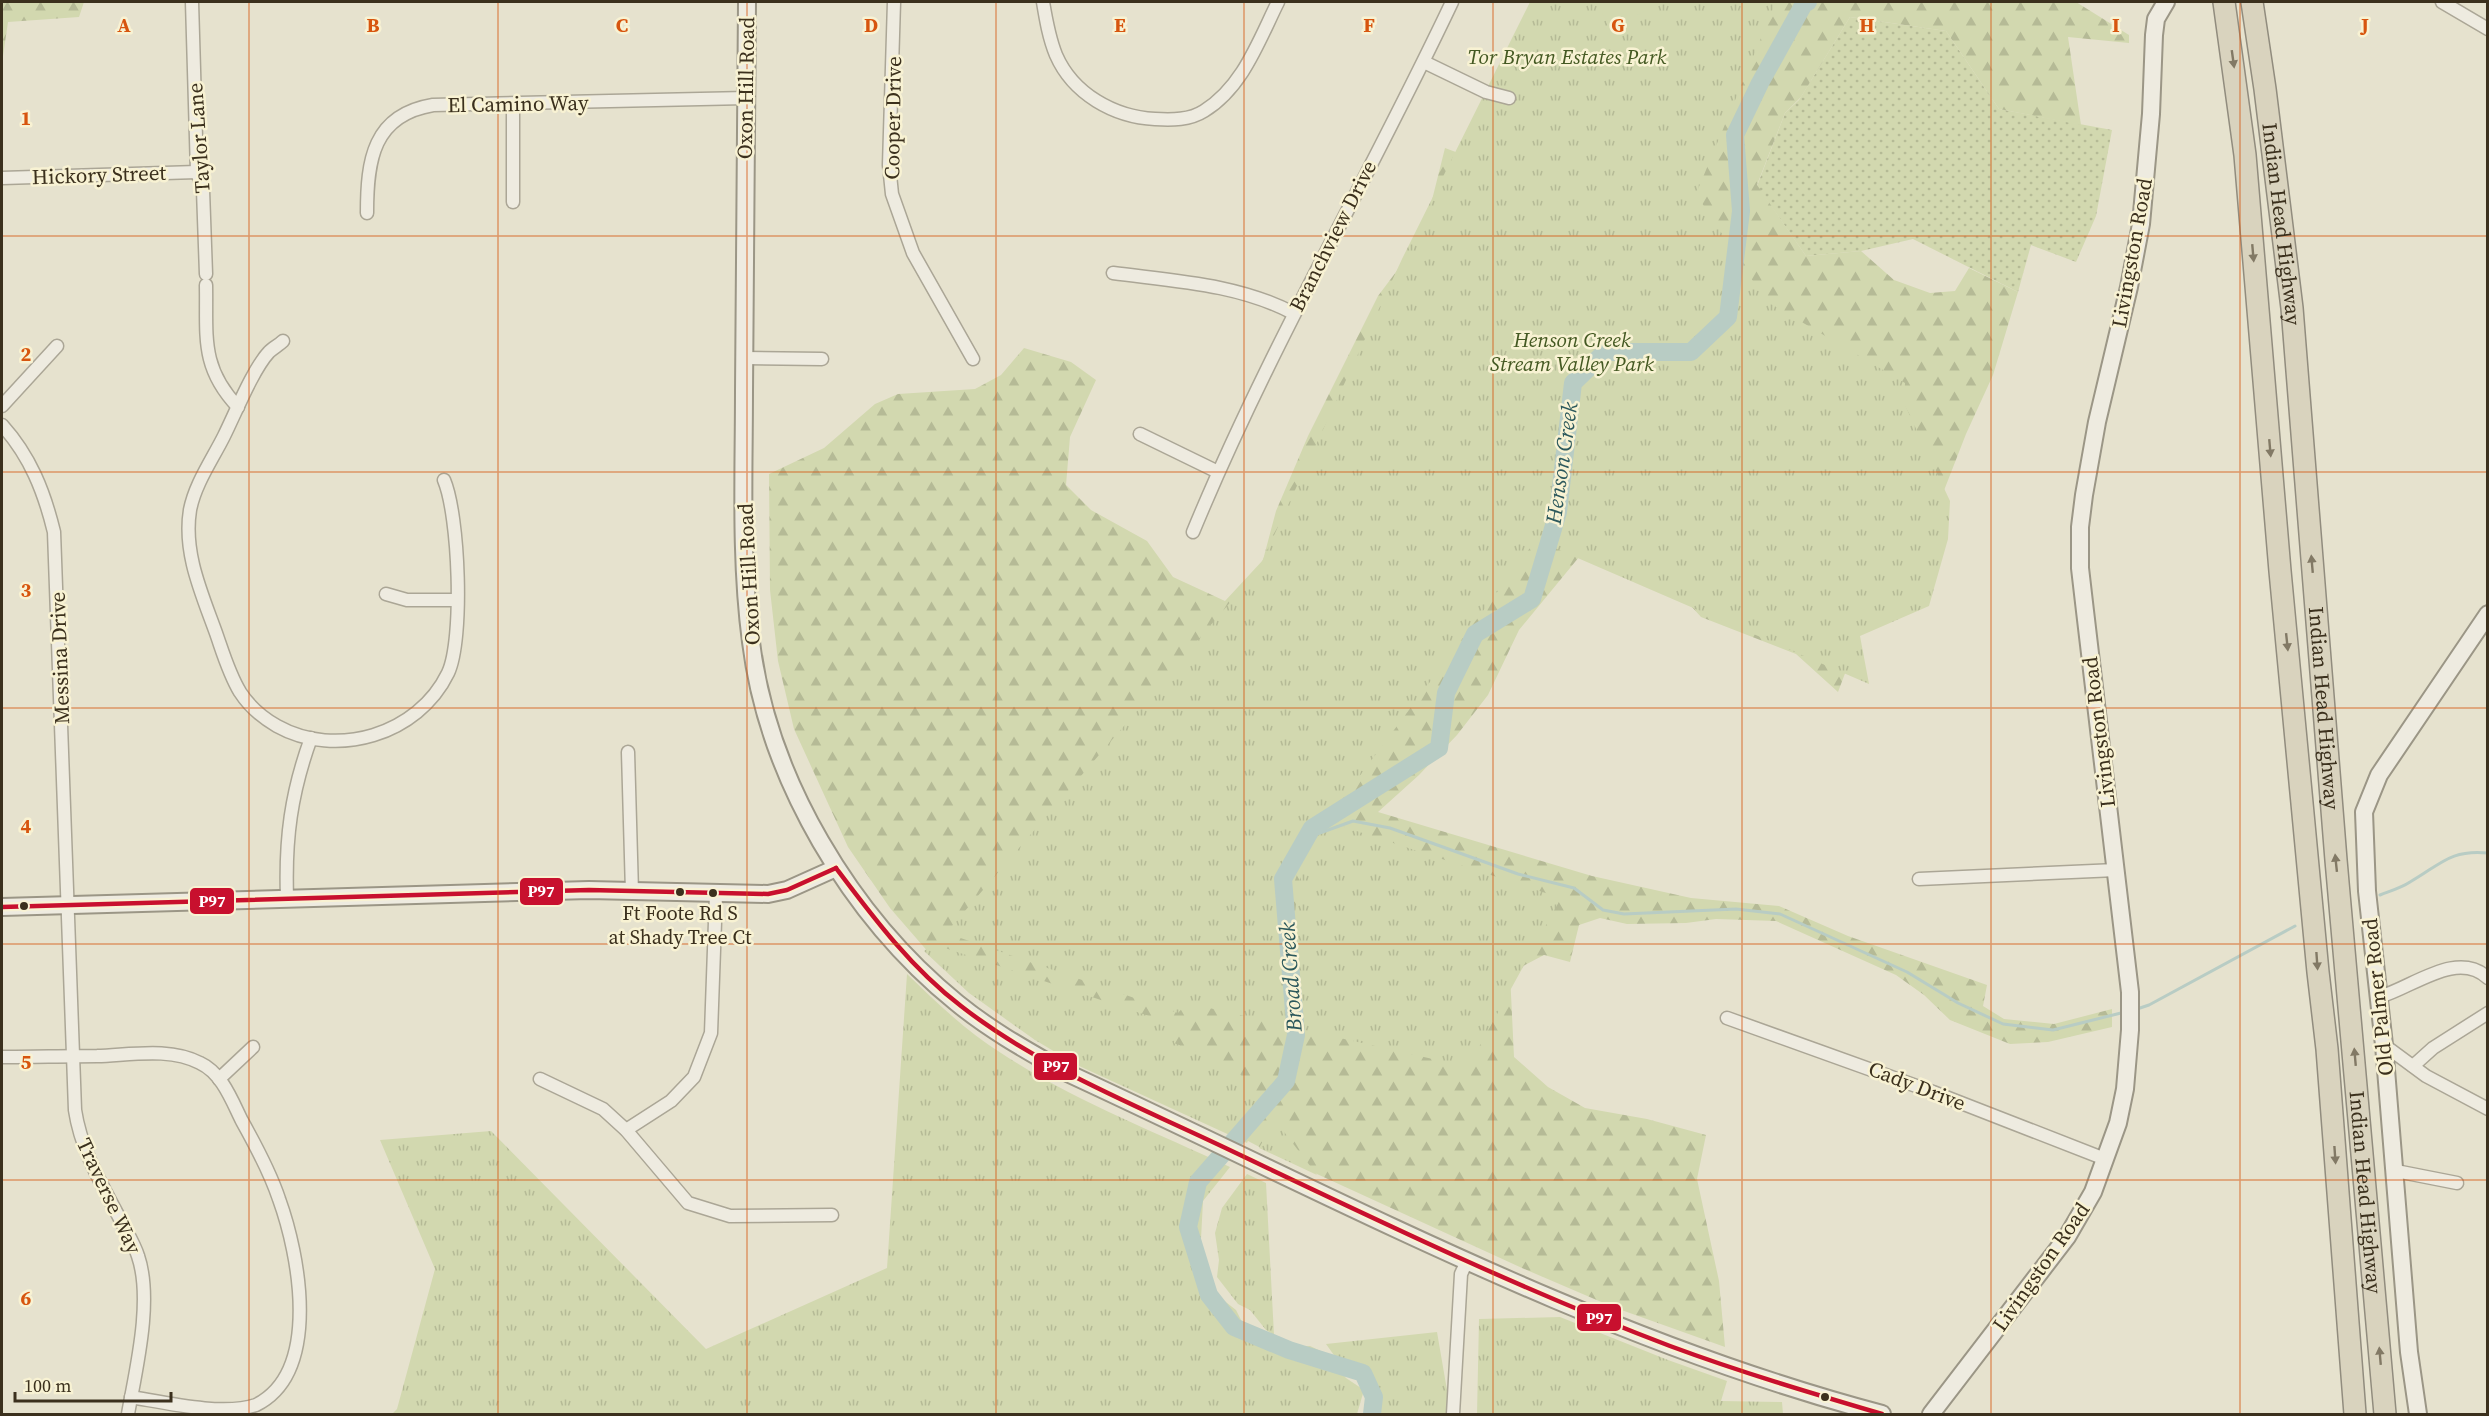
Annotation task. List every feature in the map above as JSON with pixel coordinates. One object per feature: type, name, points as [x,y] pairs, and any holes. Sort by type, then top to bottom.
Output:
[{"type":"highway","name":"Indian Head Highway","points":[[2224,2],[2246,155],[2278,549],[2327,1049],[2355,1414]]},
{"type":"highway","name":"Indian Head Highway","points":[[2252,2],[2292,308],[2336,860],[2385,1414]]},
{"type":"main road","name":"Oxon Hill Road","points":[[747,2],[744,549],[745,586],[754,660],[767,716],[781,758],[803,808],[836,868],[867,909],[913,963],[935,984],[979,1020],[1063,1071],[1520,1286],[1634,1333],[1743,1373],[1882,1414]]},
{"type":"main road","name":"Livingston Road","points":[[1931,1414],[2067,1237],[2093,1192],[2118,1123],[2125,1089],[2130,999],[2080,568],[2080,527],[2087,467],[2141,224],[2151,114],[2154,35],[2156,19],[2166,2]]},
{"type":"main road","name":"Old Palmer Road","points":[[2418,1414],[2409,1352],[2385,1045],[2367,891],[2364,812],[2379,775],[2487,614]]},
{"type":"main road","points":[[2,907],[589,890],[768,894],[788,890],[836,868]]},
{"type":"street","name":"Taylor Lane","points":[[192,2],[197,172],[203,190],[207,331],[211,365],[222,388],[238,407]]},
{"type":"street","name":"Cooper Drive","points":[[894,2],[889,165],[892,194],[913,254],[973,359]]},
{"type":"street","points":[[1043,2],[1050,40],[1057,57],[1081,90],[1105,107],[1125,115],[1167,120],[1187,118],[1203,111],[1231,88],[1246,67],[1278,2]]},
{"type":"street","name":"Branchview Drive","points":[[1193,532],[1218,472],[1293,313],[1424,62],[1452,2]]},
{"type":"street","points":[[2442,2],[2487,28]]},
{"type":"street","points":[[1424,62],[1486,92],[1509,98]]},
{"type":"street","name":"El Camino Way","points":[[367,213],[369,178],[373,158],[386,127],[410,111],[434,105],[746,98]]},
{"type":"street","points":[[513,104],[513,202]]},
{"type":"street","name":"Hickory Street","points":[[2,178],[197,172]]},
{"type":"street","points":[[1113,273],[1235,292],[1277,305],[1293,313]]},
{"type":"street","points":[[283,341],[268,353],[238,407],[194,497],[189,523],[192,561],[226,662],[239,691],[247,702],[266,719],[290,732],[311,738],[347,741],[365,738],[399,725],[424,705],[439,687],[452,660],[458,625],[453,512],[444,480]]},
{"type":"street","points":[[2,406],[57,346]]},
{"type":"street","points":[[744,358],[822,359]]},
{"type":"street","name":"Messina Drive","points":[[2,425],[18,444],[39,480],[54,532],[69,905]]},
{"type":"street","points":[[1140,434],[1218,472]]},
{"type":"street","points":[[386,594],[406,600],[457,600]]},
{"type":"street","points":[[287,897],[286,858],[293,793],[311,738]]},
{"type":"street","points":[[628,752],[632,892]]},
{"type":"street","points":[[1919,879],[2116,870]]},
{"type":"street","points":[[626,1130],[671,1101],[694,1077],[711,1033],[716,894]]},
{"type":"street","name":"Traverse Way","points":[[69,905],[75,1110],[82,1144],[138,1254],[142,1268],[145,1304],[128,1414]]},
{"type":"street","points":[[2379,997],[2438,972],[2457,967],[2478,969],[2487,978]]},
{"type":"street","points":[[2413,1066],[2433,1048],[2487,1013]]},
{"type":"street","name":"Cady Drive","points":[[1727,1018],[1933,1092],[2105,1159]]},
{"type":"street","points":[[2385,1045],[2426,1076],[2487,1109]]},
{"type":"street","points":[[219,1079],[253,1047]]},
{"type":"street","points":[[2,1057],[172,1053],[201,1063],[219,1079],[272,1178],[287,1222],[298,1287],[298,1332],[294,1356],[288,1372],[272,1394],[255,1406],[237,1411],[207,1410],[131,1397]]},
{"type":"street","points":[[540,1079],[603,1109],[626,1130],[688,1203],[730,1216],[832,1215]]},
{"type":"street","points":[[2396,1172],[2457,1183]]},
{"type":"street","points":[[1453,1414],[1460,1284],[1461,1274],[1467,1262]]},
{"type":"green space","points":[[2,2],[84,2],[79,17],[8,22],[2,63]]},
{"type":"green space","name":"Henson Creek Stream Valley Park","points":[[1530,2],[1776,2],[1696,194],[1766,301],[1905,383],[1904,403],[1950,501],[1948,539],[1929,606],[1860,636],[1869,684],[1536,540],[1326,821],[1561,898],[1468,1067],[1300,1029],[1306,1014],[1294,962],[1293,933],[1298,885],[1313,838],[1294,883],[1288,960],[1298,1009],[1289,1026],[1187,1003],[1178,1013],[946,933],[1258,570],[1402,259]]},
{"type":"green space","points":[[1597,2],[1644,2],[1648,10],[1609,28]]},
{"type":"green space","points":[[1668,2],[2076,2],[2129,35],[2129,43],[2068,37],[2081,125],[1999,109],[1946,31],[1850,17],[1801,97],[1785,113],[1757,185],[1806,256],[1861,251],[1894,280],[1930,293],[1955,291],[1969,268],[2018,292],[1993,375],[1966,434],[1943,493],[1861,631],[1838,692],[1796,654],[1701,617],[1663,575],[1584,551],[1519,630],[1488,695],[1457,735],[1419,775],[1378,812],[1592,876],[1691,898],[1779,906],[1848,936],[1987,985],[1983,1006],[2004,1019],[2054,1024],[2112,1009],[2112,1027],[2048,1042],[2010,1044],[1950,1020],[1924,995],[1896,975],[1776,921],[1716,919],[1686,923],[1627,924],[1600,918],[1579,925],[1570,962],[1544,955],[1510,973],[1514,1057],[1548,1087],[1585,1108],[1647,1119],[1706,1135],[1697,1179],[1719,1281],[1725,1347],[1613,1307],[1522,1268],[1269,1152],[1132,1080],[936,961],[890,908],[848,847],[794,729],[778,661],[770,590],[769,474],[824,448],[875,404],[898,394],[975,389],[1001,375],[1024,348],[1071,362],[1096,380],[1070,437],[1066,485],[1091,510],[1147,541],[1173,577],[1225,601],[1263,560],[1276,511],[1308,436],[1378,296],[1423,236],[1445,148],[1528,179]]},
{"type":"green space","points":[[1850,17],[1946,31],[1999,109],[2112,130],[2096,216],[2076,262],[2031,245],[2018,292],[1913,239],[1861,251],[1806,256],[1757,186],[1785,113],[1799,100]]},
{"type":"green space","points":[[933,944],[1176,1025],[1174,1043],[1234,1066],[1261,1102],[1260,1114],[1247,1143],[1077,1065],[1035,1040],[969,993],[924,951]]},
{"type":"green space","points":[[907,974],[964,1026],[1028,1070],[1113,1114],[1230,1167],[1203,1201],[1201,1239],[1204,1276],[1213,1292],[1236,1310],[1249,1336],[1274,1341],[1275,1349],[1310,1346],[1325,1353],[1346,1378],[1364,1390],[1357,1414],[392,1414],[397,1409],[435,1269],[380,1140],[491,1131],[706,1349],[887,1268]]},
{"type":"green space","points":[[1275,1120],[1317,1175],[1259,1148]]},
{"type":"green space","points":[[1247,1174],[1266,1183],[1274,1335],[1266,1330],[1250,1310],[1238,1304],[1217,1277],[1219,1260],[1215,1233],[1222,1208]]},
{"type":"green space","points":[[1560,1317],[1727,1381],[1721,1401],[1782,1402],[1783,1414],[1477,1414],[1479,1319]]},
{"type":"green space","points":[[1437,1332],[1448,1396],[1448,1414],[1374,1414],[1378,1389],[1357,1370],[1341,1365],[1326,1344]]},
{"type":"waterway","name":"Henson Creek","points":[[1372,1414],[1374,1397],[1363,1373],[1289,1350],[1234,1327],[1209,1295],[1188,1227],[1198,1182],[1286,1081],[1296,1035],[1283,879],[1312,828],[1439,748],[1446,693],[1475,634],[1532,599],[1558,512],[1573,383],[1605,352],[1691,352],[1728,317],[1741,211],[1735,135],[1760,83],[1805,2],[1808,2]]},
{"type":"waterway","points":[[1306,838],[1353,821],[1390,828],[1518,874],[1574,888],[1603,910],[1624,914],[1736,909],[1780,914],[1907,972],[1958,1003],[2003,1024],[2053,1030],[2125,1012]]},
{"type":"waterway","points":[[2380,895],[2407,884],[2455,856],[2464,853],[2488,853]]},
{"type":"waterway","points":[[2134,1010],[2149,1005],[2295,926]]},
{"type":"transit line","name":"P97","points":[[836,868],[909,959],[943,991],[1025,1050],[1094,1087],[1397,1229],[1560,1302],[1696,1356],[1882,1414]]},
{"type":"transit line","name":"P97","points":[[2,907],[589,890],[768,894],[787,890],[836,868]]},
{"type":"place","name":"Ft Foote Rd S at Shady Tree Ct","points":[[680,892]]},
{"type":"park label","name":"Tor Bryan Estates Park","points":[[1567,57]]},
{"type":"water label","name":"Broad Creek","points":[[1290,977]]}]
